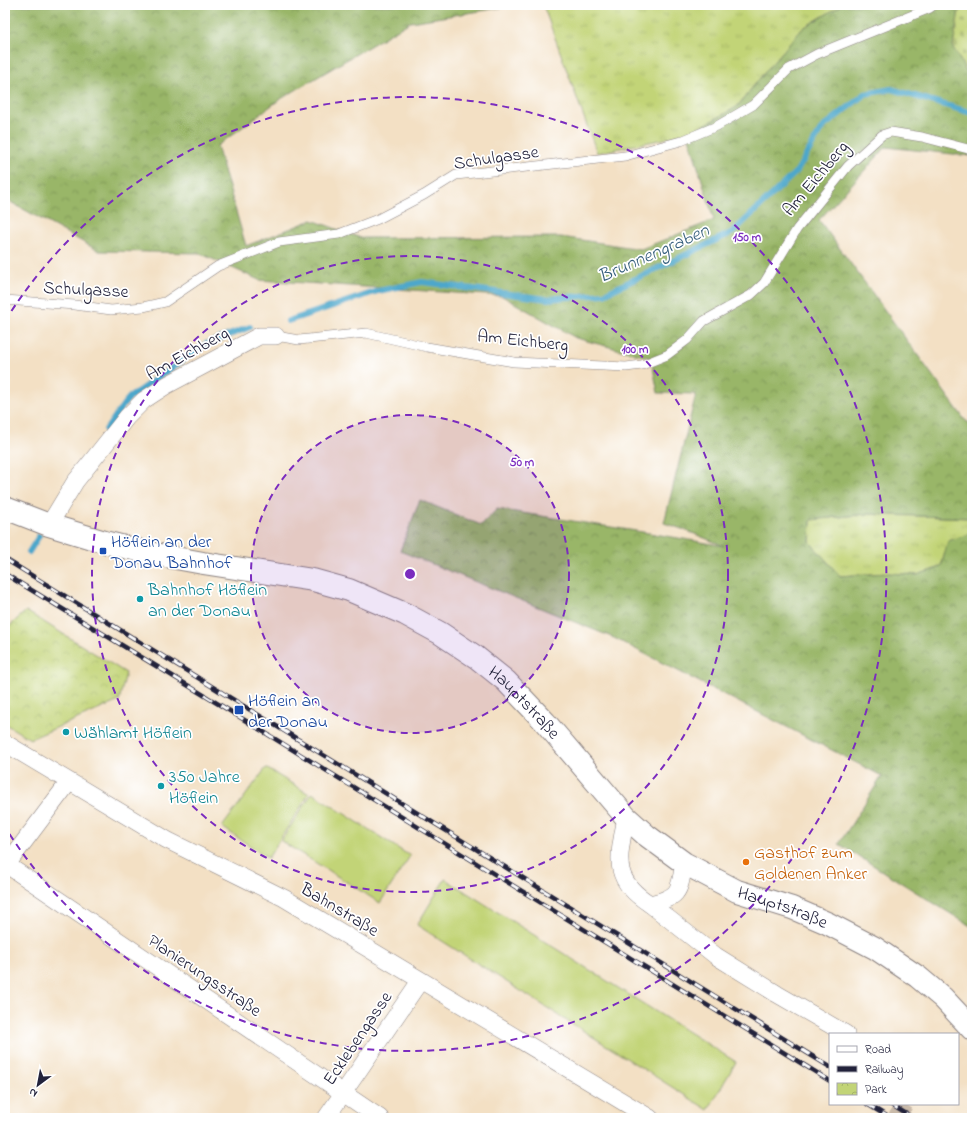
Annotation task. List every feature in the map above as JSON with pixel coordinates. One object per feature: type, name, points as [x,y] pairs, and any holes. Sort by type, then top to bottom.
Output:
[{"type":"main road","name":"Hauptstraße","points":[[5,508],[49,525],[108,543],[154,554],[313,580],[349,590],[405,614],[440,633],[476,657],[506,681],[544,722],[626,817],[646,836],[684,863],[738,891],[799,911],[827,923],[875,948],[918,977],[943,998],[972,1029]]},
{"type":"street","name":"Am Eichberg","points":[[49,525],[74,482],[127,417],[144,400],[167,385],[259,336],[276,336]]},
{"type":"street","name":"Bahnstraße","points":[[5,743],[167,840],[284,898],[650,1118]]},
{"type":"street","points":[[6,866],[69,782]]},
{"type":"street","points":[[626,817],[620,852],[622,876],[630,889],[639,898],[650,904],[716,956],[844,1033]]},
{"type":"street","points":[[650,904],[665,901],[677,892],[684,863]]},
{"type":"street","name":"Planierungsstraße","points":[[6,866],[380,1118]]},
{"type":"street","name":"Ecklebengasse","points":[[326,1118],[420,981]]},
{"type":"lane","name":"Schulgasse","points":[[5,300],[75,305],[111,310],[143,307],[165,302],[218,266],[279,242],[339,234],[378,219],[424,195],[456,175],[625,156],[681,141],[717,126],[753,105],[789,69],[817,54],[930,8],[934,5]]},
{"type":"lane","name":"Am Eichberg","points":[[276,336],[299,340],[366,333],[427,347],[514,362],[626,367],[642,366],[667,355],[687,340],[704,321],[750,296],[764,283],[797,229],[848,166],[882,135],[891,132],[922,137],[972,150]]},
{"type":"green space","points":[[5,5],[519,5],[410,22],[279,100],[217,146],[246,246],[312,220],[361,238],[561,237],[641,249],[714,220],[688,134],[737,107],[803,28],[842,5],[960,5],[953,47],[970,78],[972,77],[972,156],[886,147],[819,220],[965,420],[972,425],[972,518],[867,514],[811,520],[810,542],[840,576],[887,573],[917,575],[941,567],[948,541],[972,533],[972,927],[839,844],[882,776],[614,638],[400,551],[420,500],[481,525],[497,509],[724,546],[664,523],[696,394],[658,393],[651,358],[576,338],[502,296],[259,280],[199,253],[99,251],[5,199]]},
{"type":"green space","points":[[543,5],[842,5],[803,28],[737,107],[688,134],[597,153]]},
{"type":"green space","points":[[960,5],[972,5],[972,77],[970,78],[953,47]]},
{"type":"green space","points":[[867,514],[972,518],[972,533],[948,542],[941,567],[917,575],[887,573],[840,576],[810,543],[811,520]]},
{"type":"green space","points":[[26,611],[126,673],[119,701],[30,739],[5,724],[5,630]]},
{"type":"green space","points":[[266,768],[309,794],[268,858],[222,827]]},
{"type":"green space","points":[[312,793],[410,856],[380,903],[281,841]]},
{"type":"green space","points":[[445,879],[736,1062],[708,1110],[417,925]]},
{"type":"waterway","name":"Brunnengraben","points":[[288,321],[378,291],[422,282],[547,299],[604,294],[733,232],[797,171],[822,128],[865,94],[891,89],[972,113]]},
{"type":"waterway","name":"Brunnengraben","points":[[106,430],[130,397],[206,344],[250,327]]},
{"type":"waterway","name":"Brunnengraben","points":[[29,552],[39,536]]},
{"type":"tunnel","points":[[896,1118],[904,1105]]},
{"type":"railway","points":[[5,559],[829,1066]]},
{"type":"railway","points":[[5,574],[829,1080]]},
{"type":"railway","points":[[869,1105],[890,1118]]},
{"type":"railway","points":[[892,1105],[913,1118]]},
{"type":"place","name":"Höflein an der Donau Bahnhof","points":[[103,551]]},
{"type":"place","name":"Bahnhof Höflein an der Donau","points":[[140,599]]},
{"type":"place","name":"Höflein an der Donau","points":[[239,710]]},
{"type":"place","name":"Wählamt Höflein","points":[[66,732]]},
{"type":"place","name":"350 Jahre Höflein","points":[[161,786]]},
{"type":"place","name":"Gasthof zum Goldenen Anker","points":[[746,862]]}]
